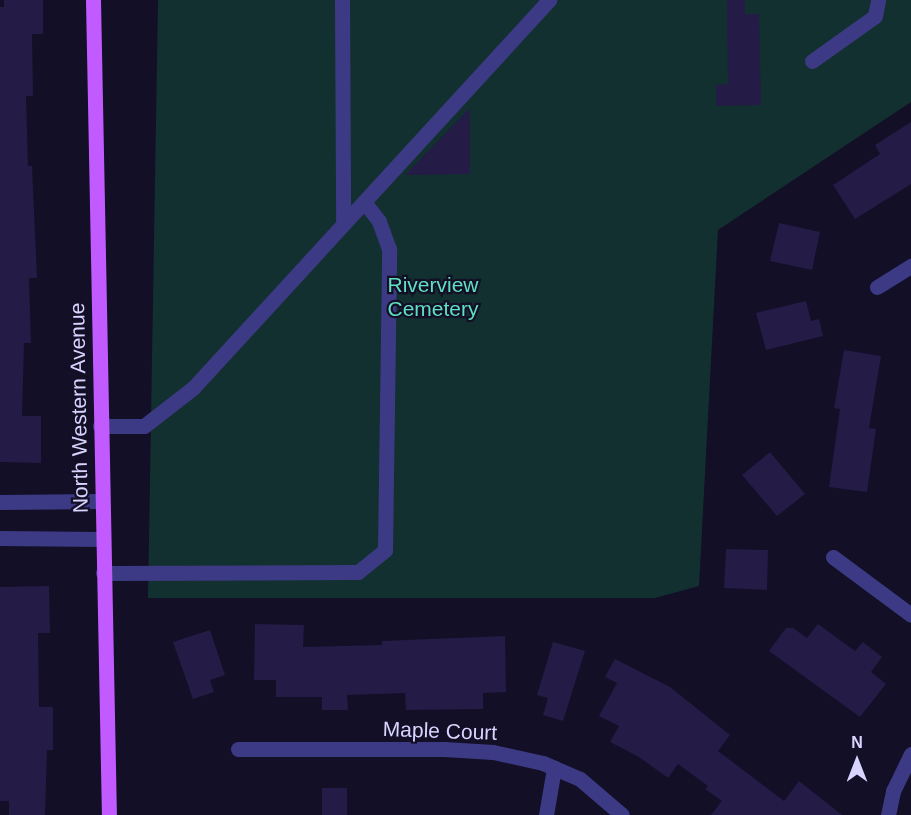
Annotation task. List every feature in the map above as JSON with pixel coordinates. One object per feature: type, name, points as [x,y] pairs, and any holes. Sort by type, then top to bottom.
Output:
[{"type":"main road","name":"North Western Avenue","points":[[93,0],[102,539],[110,815]]},
{"type":"street","points":[[342,0],[344,224]]},
{"type":"street","points":[[100,426],[144,426],[193,388],[549,0]]},
{"type":"street","points":[[812,62],[875,16],[878,0]]},
{"type":"street","points":[[103,573],[358,572],[386,550],[389,249],[379,221],[364,202]]},
{"type":"street","points":[[877,287],[911,266]]},
{"type":"street","points":[[0,502],[102,501]]},
{"type":"street","points":[[0,538],[102,539]]},
{"type":"street","points":[[833,557],[911,615]]},
{"type":"street","name":"Maple Court","points":[[238,749],[483,752],[543,763],[580,779],[622,815]]},
{"type":"street","points":[[888,815],[893,791],[911,754]]},
{"type":"street","points":[[546,815],[554,768]]},
{"type":"green space","name":"Riverview Cemetery","points":[[158,0],[911,0],[911,102],[718,230],[699,586],[655,598],[148,598]]},
{"type":"building","points":[[4,0],[43,0],[43,34],[32,34],[33,96],[26,96],[28,166],[32,166],[37,278],[29,278],[31,343],[24,343],[22,416],[41,416],[41,463],[0,462],[0,7],[4,7]]},
{"type":"building","points":[[727,0],[745,0],[745,14],[759,14],[761,105],[716,106],[716,85],[728,84]]},
{"type":"building","points":[[470,108],[470,174],[405,175]]},
{"type":"building","points":[[911,122],[911,184],[855,219],[833,185],[880,154],[875,145]]},
{"type":"building","points":[[779,223],[820,232],[812,270],[770,261]]},
{"type":"building","points":[[806,301],[811,321],[819,319],[823,336],[766,350],[756,313]]},
{"type":"building","points":[[844,350],[881,356],[869,428],[876,429],[867,492],[829,487],[840,409],[834,408]]},
{"type":"building","points":[[770,452],[805,494],[777,516],[742,475]]},
{"type":"building","points":[[726,549],[768,550],[767,590],[724,588]]},
{"type":"building","points":[[49,586],[50,633],[38,633],[39,707],[53,707],[53,750],[47,750],[45,815],[9,815],[9,801],[0,801],[0,587]]},
{"type":"building","points":[[255,624],[304,625],[303,647],[382,645],[382,641],[505,636],[506,692],[483,693],[483,709],[406,710],[405,693],[347,695],[348,710],[322,710],[322,697],[276,697],[276,680],[254,680]]},
{"type":"building","points":[[818,624],[855,651],[863,642],[882,657],[871,672],[886,684],[860,717],[769,651],[786,628],[793,628],[807,638]]},
{"type":"building","points":[[210,630],[225,675],[210,680],[214,692],[193,699],[173,642]]},
{"type":"building","points":[[553,642],[585,651],[563,721],[543,715],[548,698],[537,695]]},
{"type":"building","points":[[615,659],[670,687],[730,735],[718,751],[784,801],[799,781],[842,815],[711,815],[722,801],[705,789],[708,786],[678,764],[668,778],[639,757],[610,742],[619,726],[599,716],[617,683],[605,677]]},
{"type":"building","points":[[322,788],[347,788],[347,815],[322,815]]}]
